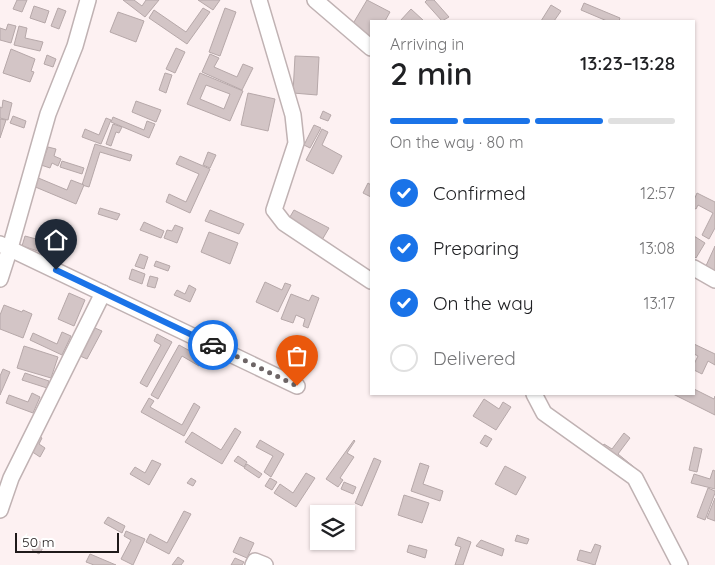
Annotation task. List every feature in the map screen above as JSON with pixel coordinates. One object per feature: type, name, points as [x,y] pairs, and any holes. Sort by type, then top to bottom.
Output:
[{"type":"street","points":[[0,278],[5,246],[48,114],[75,46],[88,0]]},
{"type":"street","points":[[259,0],[293,115],[296,143],[274,210],[284,223],[370,280]]},
{"type":"street","points":[[314,0],[370,47]]},
{"type":"street","points":[[5,246],[297,386]]},
{"type":"street","points":[[695,269],[715,280]]},
{"type":"street","points":[[0,510],[11,478],[103,293]]},
{"type":"street","points":[[535,395],[544,412],[636,478],[680,565]]},
{"type":"street","points":[[253,565],[255,561],[265,565]]},
{"type":"building","points":[[17,0],[27,0],[22,12],[13,9]]},
{"type":"building","points":[[123,0],[134,0],[142,6],[146,0],[159,0],[145,17]]},
{"type":"building","points":[[198,0],[220,0],[213,10]]},
{"type":"building","points":[[367,0],[390,12],[386,20],[370,20],[370,37],[351,27]]},
{"type":"building","points":[[427,0],[434,0],[449,17],[441,20],[425,2]]},
{"type":"building","points":[[584,3],[620,18],[619,20],[605,20],[581,10]]},
{"type":"building","points":[[551,5],[561,11],[555,20],[542,20]]},
{"type":"building","points":[[34,6],[49,11],[45,23],[30,18]]},
{"type":"building","points":[[58,8],[66,11],[59,29],[51,26]]},
{"type":"building","points":[[203,8],[210,12],[187,44],[149,18],[154,10],[186,32]]},
{"type":"building","points":[[225,8],[236,12],[220,56],[209,52]]},
{"type":"building","points":[[411,9],[423,20],[401,20]]},
{"type":"building","points":[[118,12],[144,21],[136,42],[110,32]]},
{"type":"building","points":[[8,24],[16,26],[11,43],[0,40],[0,28],[6,30]]},
{"type":"building","points":[[19,26],[27,28],[25,38],[43,42],[40,51],[14,45]]},
{"type":"building","points":[[176,48],[185,52],[175,73],[166,69]]},
{"type":"building","points":[[11,49],[35,59],[31,71],[34,72],[30,82],[3,73]]},
{"type":"building","points":[[210,54],[219,58],[214,67],[237,77],[243,64],[253,68],[242,90],[202,72]]},
{"type":"building","points":[[47,55],[56,59],[53,67],[44,64]]},
{"type":"building","points":[[295,56],[319,57],[317,95],[293,93]]},
{"type":"building","points":[[165,73],[172,75],[166,93],[159,90]]},
{"type":"building","points":[[200,73],[243,91],[230,121],[187,104]],"holes":[[[206,85],[230,94],[224,109],[200,99]]]},
{"type":"building","points":[[248,93],[275,99],[268,131],[241,125]]},
{"type":"building","points":[[3,100],[12,103],[8,120],[0,118],[0,107],[2,108]]},
{"type":"building","points":[[136,101],[161,110],[156,122],[132,112]]},
{"type":"building","points":[[323,111],[331,115],[328,121],[320,118]]},
{"type":"building","points":[[13,116],[26,121],[24,128],[10,123]]},
{"type":"building","points":[[113,117],[144,130],[147,121],[155,124],[149,138],[111,122]]},
{"type":"building","points":[[106,118],[111,120],[101,144],[82,137],[85,129],[99,135]]},
{"type":"building","points":[[0,119],[6,120],[0,138]]},
{"type":"building","points":[[113,124],[122,127],[119,133],[116,132],[111,146],[106,144]]},
{"type":"building","points":[[314,125],[321,128],[310,148],[304,145]]},
{"type":"building","points":[[322,129],[328,132],[322,145],[342,156],[333,174],[306,160]]},
{"type":"building","points":[[95,144],[132,155],[130,161],[100,152],[89,187],[82,185]]},
{"type":"building","points":[[48,147],[56,149],[54,156],[61,159],[58,166],[52,163],[50,168],[41,165]]},
{"type":"building","points":[[208,152],[216,155],[210,168],[203,165]]},
{"type":"building","points":[[180,156],[210,169],[190,213],[166,202],[169,194],[186,202],[199,174],[176,164]]},
{"type":"building","points":[[62,161],[84,168],[82,174],[60,167]]},
{"type":"building","points":[[36,177],[67,190],[71,180],[84,185],[76,204],[33,186]]},
{"type":"building","points":[[368,183],[370,184],[370,196],[363,193]]},
{"type":"building","points":[[697,193],[715,202],[715,228],[709,239],[702,235],[713,213],[698,205],[695,208]]},
{"type":"building","points":[[100,208],[120,214],[117,220],[98,214]]},
{"type":"building","points":[[210,210],[244,224],[239,234],[205,221]]},
{"type":"building","points":[[294,210],[329,228],[322,240],[287,222]]},
{"type":"building","points":[[144,222],[164,231],[161,238],[140,230]]},
{"type":"building","points":[[175,225],[183,228],[177,243],[164,238],[167,230],[172,231]]},
{"type":"building","points":[[54,232],[64,235],[57,257],[22,246],[25,236],[51,243]]},
{"type":"building","points":[[209,232],[238,243],[230,264],[201,252]]},
{"type":"building","points":[[695,237],[705,243],[695,257]]},
{"type":"building","points":[[715,246],[715,273],[705,268]]},
{"type":"building","points":[[140,254],[148,257],[144,269],[135,266]]},
{"type":"building","points":[[156,261],[170,266],[168,271],[154,266]]},
{"type":"building","points":[[132,269],[145,274],[142,284],[129,279]]},
{"type":"building","points":[[150,276],[158,278],[155,288],[147,286]]},
{"type":"building","points":[[265,282],[282,290],[285,283],[291,285],[278,312],[256,302]]},
{"type":"building","points":[[189,285],[196,289],[190,302],[174,295],[177,290],[185,294]]},
{"type":"building","points":[[69,293],[85,300],[74,326],[58,319]]},
{"type":"building","points":[[291,294],[309,301],[312,295],[319,298],[308,328],[303,326],[305,319],[296,315],[293,323],[281,319]]},
{"type":"building","points":[[4,305],[32,314],[23,338],[0,329],[0,315]]},
{"type":"building","points":[[95,328],[102,331],[87,359],[80,356]]},
{"type":"building","points":[[62,332],[71,336],[62,355],[30,340],[33,333],[57,344]]},
{"type":"building","points":[[157,334],[172,342],[147,387],[140,383],[161,345],[154,341]]},
{"type":"building","points":[[695,344],[715,354],[715,365],[708,361],[702,374],[695,370],[695,362],[698,356],[695,354]]},
{"type":"building","points":[[179,345],[203,358],[199,366],[182,356],[158,399],[151,395]]},
{"type":"building","points":[[24,346],[58,357],[51,378],[17,368]]},
{"type":"building","points":[[3,369],[10,372],[0,395],[0,376]]},
{"type":"building","points":[[25,373],[49,381],[47,388],[22,380]]},
{"type":"building","points":[[695,390],[714,399],[715,396],[715,415],[675,395],[695,395]]},
{"type":"building","points":[[32,393],[40,397],[33,413],[6,403],[9,395],[28,402]]},
{"type":"building","points":[[149,398],[154,401],[150,407],[182,425],[194,403],[200,407],[184,436],[141,412]]},
{"type":"building","points":[[484,399],[499,409],[503,402],[511,407],[496,430],[473,416]]},
{"type":"building","points":[[235,428],[241,432],[222,464],[185,442],[192,432],[221,450]]},
{"type":"building","points":[[624,433],[630,438],[618,454],[634,467],[629,473],[599,450],[604,444],[612,449]]},
{"type":"building","points":[[37,435],[42,438],[39,444],[45,448],[40,457],[28,449]]},
{"type":"building","points":[[485,435],[492,439],[487,447],[480,443]]},
{"type":"building","points":[[260,440],[284,454],[271,477],[264,472],[273,456],[256,447]]},
{"type":"building","points":[[354,440],[347,453],[354,457],[340,478],[343,480],[338,487],[326,479]]},
{"type":"building","points":[[694,447],[702,449],[697,472],[689,470]]},
{"type":"building","points":[[238,456],[247,462],[244,467],[234,461]]},
{"type":"building","points":[[374,458],[381,461],[362,506],[355,503]]},
{"type":"building","points":[[152,460],[161,464],[149,485],[130,474],[135,467],[145,473]]},
{"type":"building","points":[[420,463],[429,466],[423,484],[443,491],[440,501],[411,491]]},
{"type":"building","points":[[247,464],[262,474],[259,478],[244,468]]},
{"type":"building","points":[[505,466],[526,477],[516,495],[495,484]]},
{"type":"building","points":[[713,470],[715,471],[715,489],[691,483],[694,474],[710,479]]},
{"type":"building","points":[[306,473],[315,478],[296,507],[274,493],[280,484],[293,493]]},
{"type":"building","points":[[191,478],[196,481],[193,486],[187,483]]},
{"type":"building","points":[[270,478],[277,482],[272,490],[265,486]]},
{"type":"building","points":[[344,482],[356,487],[353,494],[341,489]]},
{"type":"building","points":[[708,488],[715,491],[715,493],[705,520],[697,517]]},
{"type":"building","points":[[404,495],[429,503],[422,523],[398,515]]},
{"type":"building","points":[[715,498],[715,521],[707,518]]},
{"type":"building","points":[[184,511],[191,514],[169,554],[146,542],[150,534],[167,543]]},
{"type":"building","points":[[108,517],[125,526],[122,533],[104,523]]},
{"type":"building","points":[[126,531],[145,539],[133,565],[121,559],[131,540],[124,536]]},
{"type":"building","points":[[517,535],[529,539],[527,544],[515,541]]},
{"type":"building","points":[[240,537],[254,543],[247,558],[233,552]]},
{"type":"building","points":[[458,537],[471,542],[463,565],[455,565],[461,547],[455,545]]},
{"type":"building","points":[[37,540],[45,545],[39,554],[32,550]]},
{"type":"building","points":[[481,540],[504,549],[502,556],[476,546]]},
{"type":"building","points":[[595,544],[601,546],[595,565],[577,560],[580,550],[591,553]]},
{"type":"building","points":[[409,545],[427,550],[425,558],[407,552]]},
{"type":"building","points":[[90,554],[116,565],[94,565],[86,562]]},
{"type":"building","points":[[178,557],[184,561],[181,565],[172,565]]},
{"type":"building","points":[[235,558],[244,562],[242,565],[231,565]]},
{"type":"way so far","points":[[213,345],[297,386]]},
{"type":"route","points":[[56,270],[213,345]]}]
